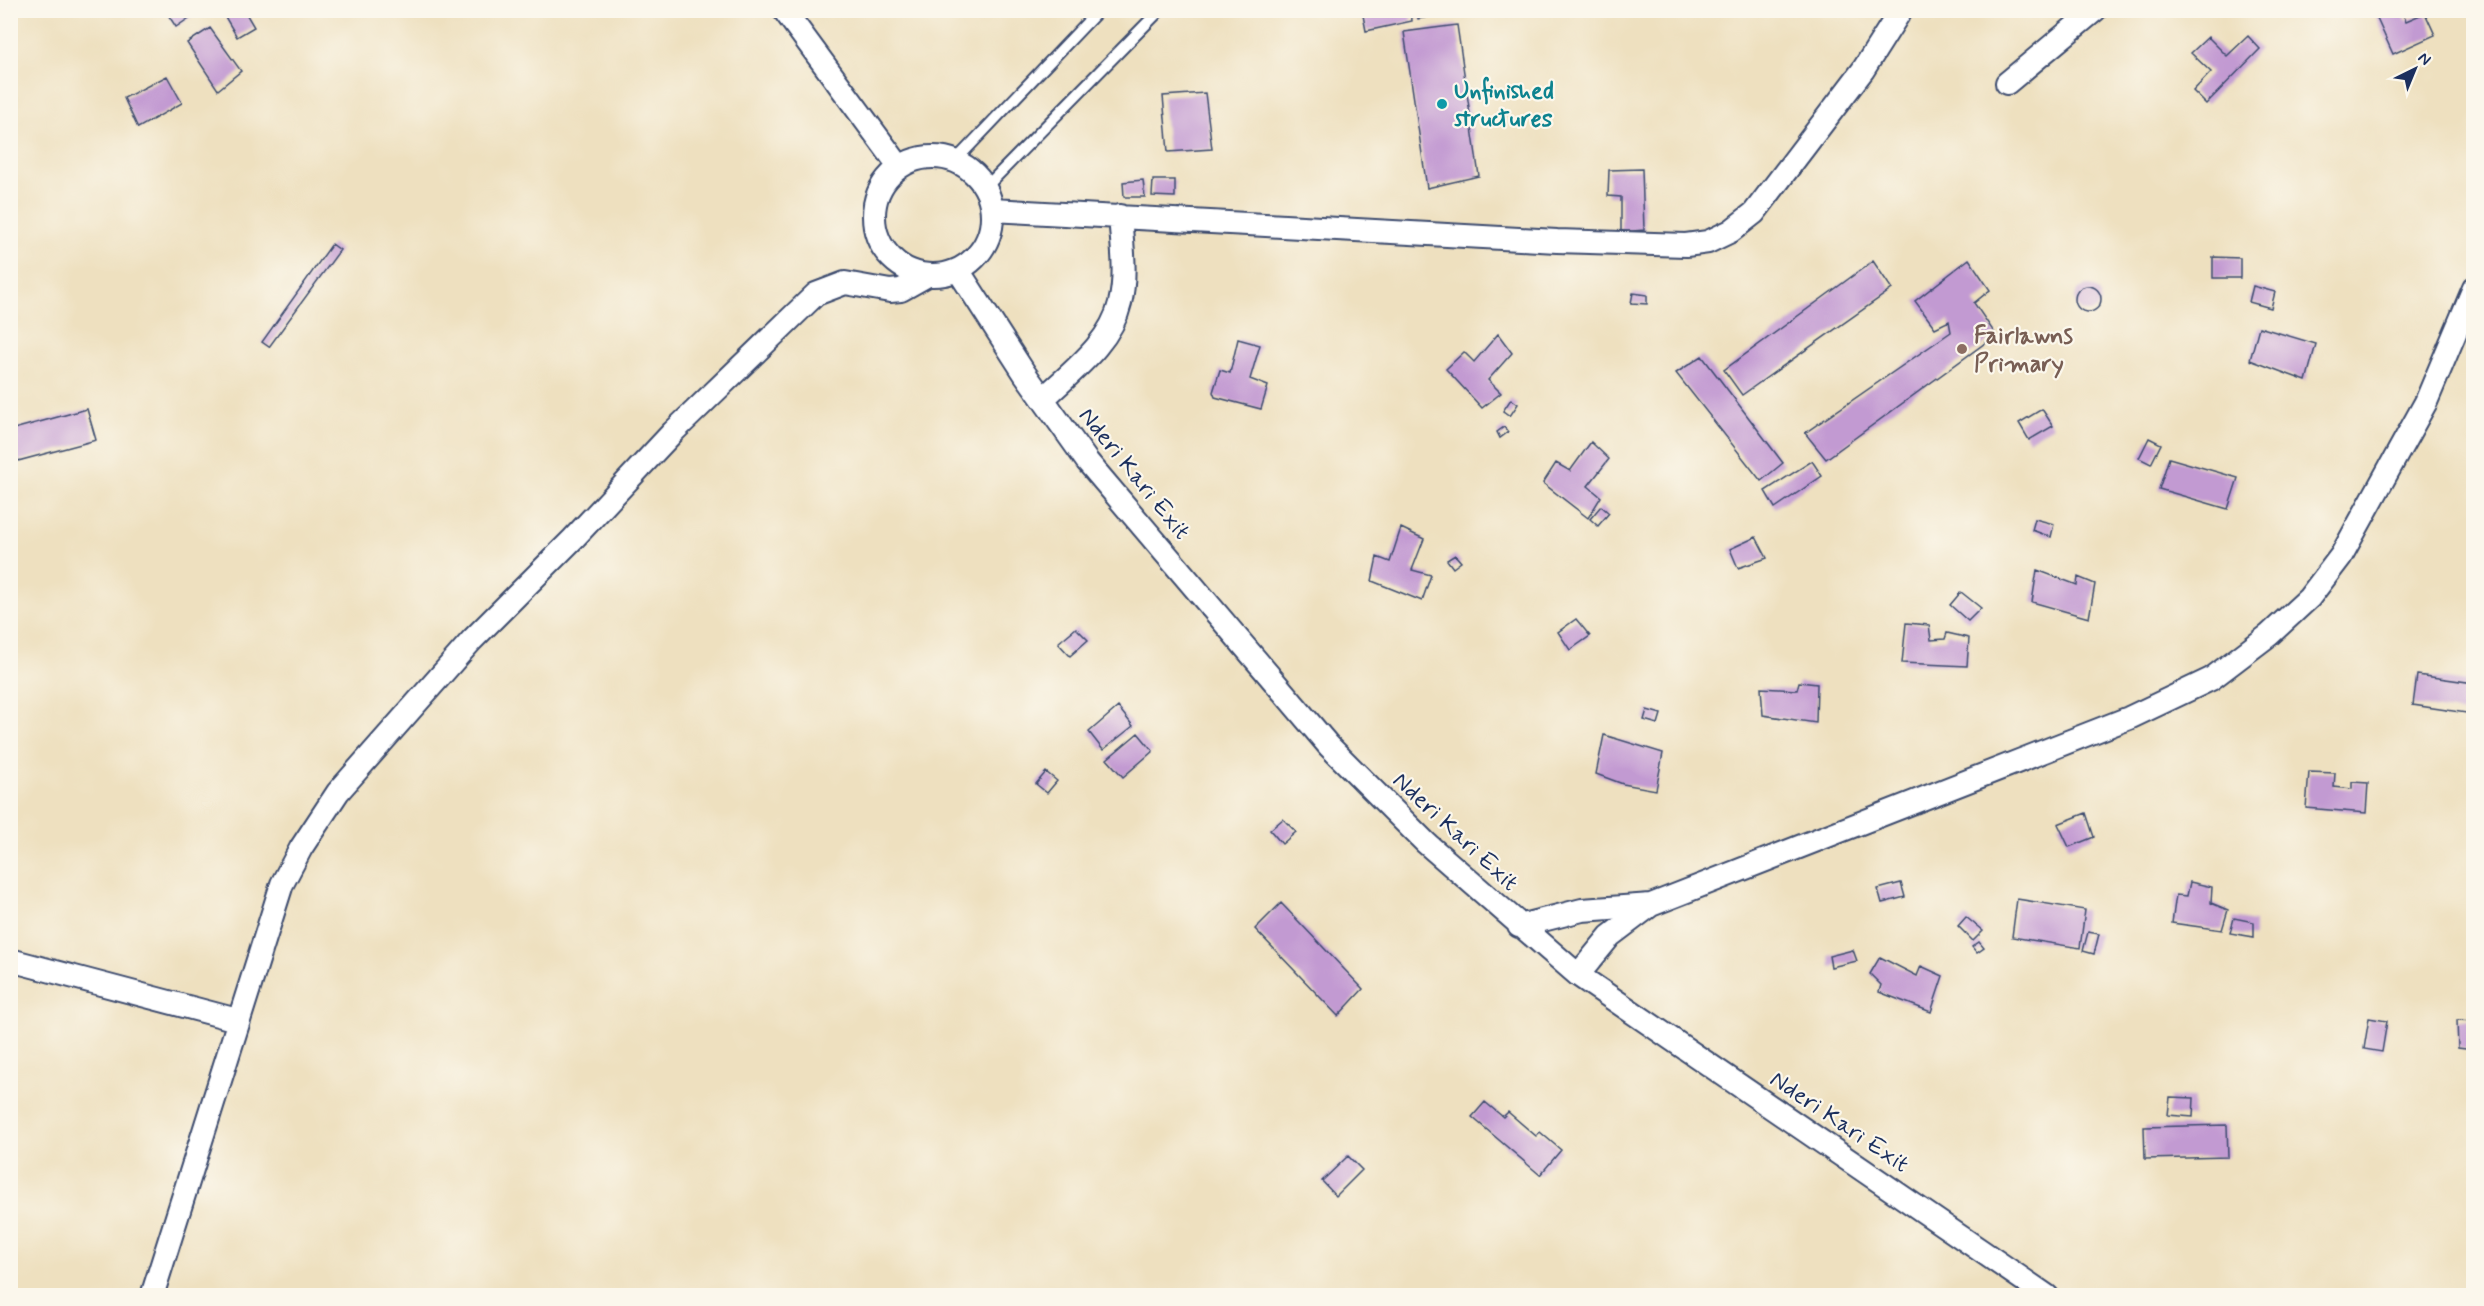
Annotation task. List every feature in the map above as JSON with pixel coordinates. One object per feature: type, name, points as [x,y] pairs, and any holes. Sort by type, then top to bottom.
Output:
[{"type":"street","points":[[784,10],[899,166]]},
{"type":"street","points":[[992,210],[1557,241],[1686,245],[1708,242],[1731,231],[1754,213],[1863,70],[1901,10]]},
{"type":"street","points":[[2007,83],[2095,10]]},
{"type":"street","points":[[152,1296],[237,1020],[282,884],[301,848],[338,792],[472,640],[573,539],[673,432],[816,294],[845,284],[890,291],[901,290],[926,276],[958,270],[974,260],[985,245],[991,228],[992,210],[985,188],[972,172],[955,161],[932,157],[899,166],[879,192],[874,211],[876,232],[885,250],[899,265],[926,276]]},
{"type":"street","points":[[1043,399],[1091,353],[1109,330],[1120,304],[1123,270],[1120,216]]},
{"type":"street","name":"Nderi Kari Exit","points":[[958,270],[1043,399],[1095,471],[1329,746],[1425,843],[1578,975],[2047,1296]]},
{"type":"street","points":[[1578,975],[1610,936],[1651,905],[2129,718],[2211,680],[2269,635],[2309,598],[2341,556],[2426,402],[2474,288]]},
{"type":"street","points":[[1519,926],[1582,910],[1651,905]]},
{"type":"street","points":[[10,960],[237,1020]]},
{"type":"lane","points":[[955,161],[1099,10]]},
{"type":"lane","points":[[985,188],[1160,10]]},
{"type":"building","points":[[165,10],[193,10],[195,14],[176,27]]},
{"type":"building","points":[[221,10],[244,10],[254,27],[237,37]]},
{"type":"building","points":[[1362,10],[1411,10],[1412,21],[1366,31]]},
{"type":"building","points":[[1417,10],[1447,10],[1448,14],[1418,19]]},
{"type":"building","points":[[2373,10],[2401,10],[2406,21],[2425,13],[2435,35],[2393,54]]},
{"type":"building","name":"Unfinished structures","points":[[1457,25],[1479,176],[1427,188],[1404,32]]},
{"type":"building","points":[[210,28],[241,71],[218,90],[187,43]]},
{"type":"building","points":[[2248,36],[2260,49],[2206,104],[2193,91],[2211,72],[2191,53],[2208,37],[2227,56]]},
{"type":"building","points":[[167,76],[182,103],[138,128],[124,98]]},
{"type":"building","points":[[1205,93],[1212,149],[1168,152],[1163,96]]},
{"type":"building","points":[[1642,169],[1644,230],[1621,232],[1621,197],[1608,196],[1609,170]]},
{"type":"building","points":[[1143,180],[1145,197],[1124,197],[1123,182]]},
{"type":"building","points":[[1153,180],[1175,180],[1175,197],[1152,196]]},
{"type":"building","points":[[332,244],[340,250],[269,347],[262,342]]},
{"type":"building","points":[[2213,257],[2240,258],[2240,278],[2213,278]]},
{"type":"building","points":[[1969,259],[1990,290],[1974,303],[1996,335],[1826,459],[1805,433],[1951,332],[1949,321],[1935,328],[1915,301]]},
{"type":"building","points":[[1873,261],[1892,289],[1742,395],[1724,370]]},
{"type":"building","points":[[2088,286],[2097,290],[2101,299],[2097,308],[2088,312],[2079,308],[2075,299],[2079,290]]},
{"type":"building","points":[[2253,286],[2275,292],[2271,308],[2249,302]]},
{"type":"building","points":[[1633,293],[1647,295],[1647,304],[1631,303]]},
{"type":"building","points":[[2259,327],[2316,344],[2306,381],[2250,360]]},
{"type":"building","points":[[1498,334],[1512,353],[1488,380],[1501,393],[1482,408],[1446,369],[1464,352],[1474,362]]},
{"type":"building","points":[[1238,339],[1260,345],[1250,379],[1268,386],[1261,409],[1215,397],[1213,392],[1220,370],[1230,373]]},
{"type":"building","points":[[1702,356],[1783,463],[1761,481],[1676,373]]},
{"type":"building","points":[[1511,399],[1518,404],[1510,416],[1503,411]]},
{"type":"building","points":[[87,409],[96,440],[18,461],[10,430]]},
{"type":"building","points":[[2042,409],[2053,426],[2029,440],[2019,423]]},
{"type":"building","points":[[1504,427],[1508,432],[1500,438],[1497,432]]},
{"type":"building","points":[[2149,438],[2161,444],[2151,464],[2139,458]]},
{"type":"building","points":[[1591,442],[1609,459],[1588,486],[1601,497],[1588,518],[1543,483],[1556,463],[1570,471]]},
{"type":"building","points":[[2169,458],[2238,478],[2228,509],[2159,489]]},
{"type":"building","points":[[1812,461],[1822,476],[1775,508],[1765,491]]},
{"type":"building","points":[[1601,506],[1609,513],[1598,526],[1590,519]]},
{"type":"building","points":[[2035,519],[2054,524],[2051,537],[2032,530]]},
{"type":"building","points":[[1401,528],[1424,539],[1412,570],[1431,575],[1422,601],[1372,581],[1377,557],[1390,562]]},
{"type":"building","points":[[1756,537],[1767,558],[1738,568],[1730,549]]},
{"type":"building","points":[[1455,555],[1461,562],[1453,568],[1447,560]]},
{"type":"building","points":[[2037,570],[2077,585],[2078,577],[2095,584],[2089,618],[2032,602]]},
{"type":"building","points":[[1961,592],[1981,608],[1968,621],[1950,605]]},
{"type":"building","points":[[1576,619],[1590,636],[1570,650],[1558,632]]},
{"type":"building","points":[[1906,623],[1929,625],[1931,640],[1945,639],[1947,633],[1969,638],[1967,666],[1902,663]]},
{"type":"building","points":[[1076,628],[1088,640],[1070,656],[1058,643]]},
{"type":"building","points":[[2417,675],[2474,683],[2473,714],[2413,705]]},
{"type":"building","points":[[1799,682],[1817,684],[1816,723],[1763,715],[1761,688],[1797,690]]},
{"type":"building","points":[[1118,707],[1133,726],[1103,750],[1089,732]]},
{"type":"building","points":[[1647,710],[1661,714],[1658,724],[1644,720]]},
{"type":"building","points":[[1138,733],[1153,751],[1123,777],[1107,759]]},
{"type":"building","points":[[1604,735],[1663,753],[1656,790],[1623,784],[1596,774]]},
{"type":"building","points":[[1046,772],[1057,781],[1047,793],[1036,784]]},
{"type":"building","points":[[2309,772],[2335,773],[2334,787],[2352,789],[2352,782],[2368,783],[2366,813],[2306,808]]},
{"type":"building","points":[[2086,813],[2094,837],[2069,847],[2058,824]]},
{"type":"building","points":[[1283,819],[1296,832],[1282,844],[1270,830]]},
{"type":"building","points":[[2190,882],[2212,887],[2211,903],[2228,910],[2222,930],[2172,923],[2176,895],[2187,896]]},
{"type":"building","points":[[1901,883],[1905,897],[1882,903],[1878,889]]},
{"type":"building","points":[[2017,899],[2085,910],[2080,948],[2012,937]]},
{"type":"building","points":[[1281,903],[1363,989],[1338,1016],[1255,929]]},
{"type":"building","points":[[1966,917],[1983,931],[1973,941],[1958,926]]},
{"type":"building","points":[[2234,918],[2254,922],[2254,937],[2230,933]]},
{"type":"building","points":[[2088,932],[2099,934],[2094,954],[2083,951]]},
{"type":"building","points":[[1979,942],[1984,948],[1977,953],[1972,947]]},
{"type":"building","points":[[1853,950],[1857,961],[1831,967],[1829,956]]},
{"type":"building","points":[[1880,957],[1917,976],[1921,966],[1943,976],[1931,1012],[1879,992],[1881,985],[1870,974]]},
{"type":"building","points":[[2369,1018],[2387,1021],[2382,1052],[2364,1049]]},
{"type":"building","points":[[2457,1020],[2474,1021],[2474,1050],[2458,1048]]},
{"type":"building","points":[[2170,1097],[2194,1098],[2193,1117],[2168,1115]]},
{"type":"building","points":[[1485,1102],[1503,1117],[1508,1112],[1536,1136],[1540,1132],[1561,1150],[1540,1175],[1472,1117]]},
{"type":"building","points":[[2227,1125],[2228,1157],[2145,1159],[2144,1127]]},
{"type":"building","points":[[1348,1156],[1362,1170],[1336,1196],[1322,1181]]},
{"type":"place","name":"Unfinished structures","points":[[1442,104]]},
{"type":"place","name":"Fairlawns Primary","points":[[1962,349]]}]
